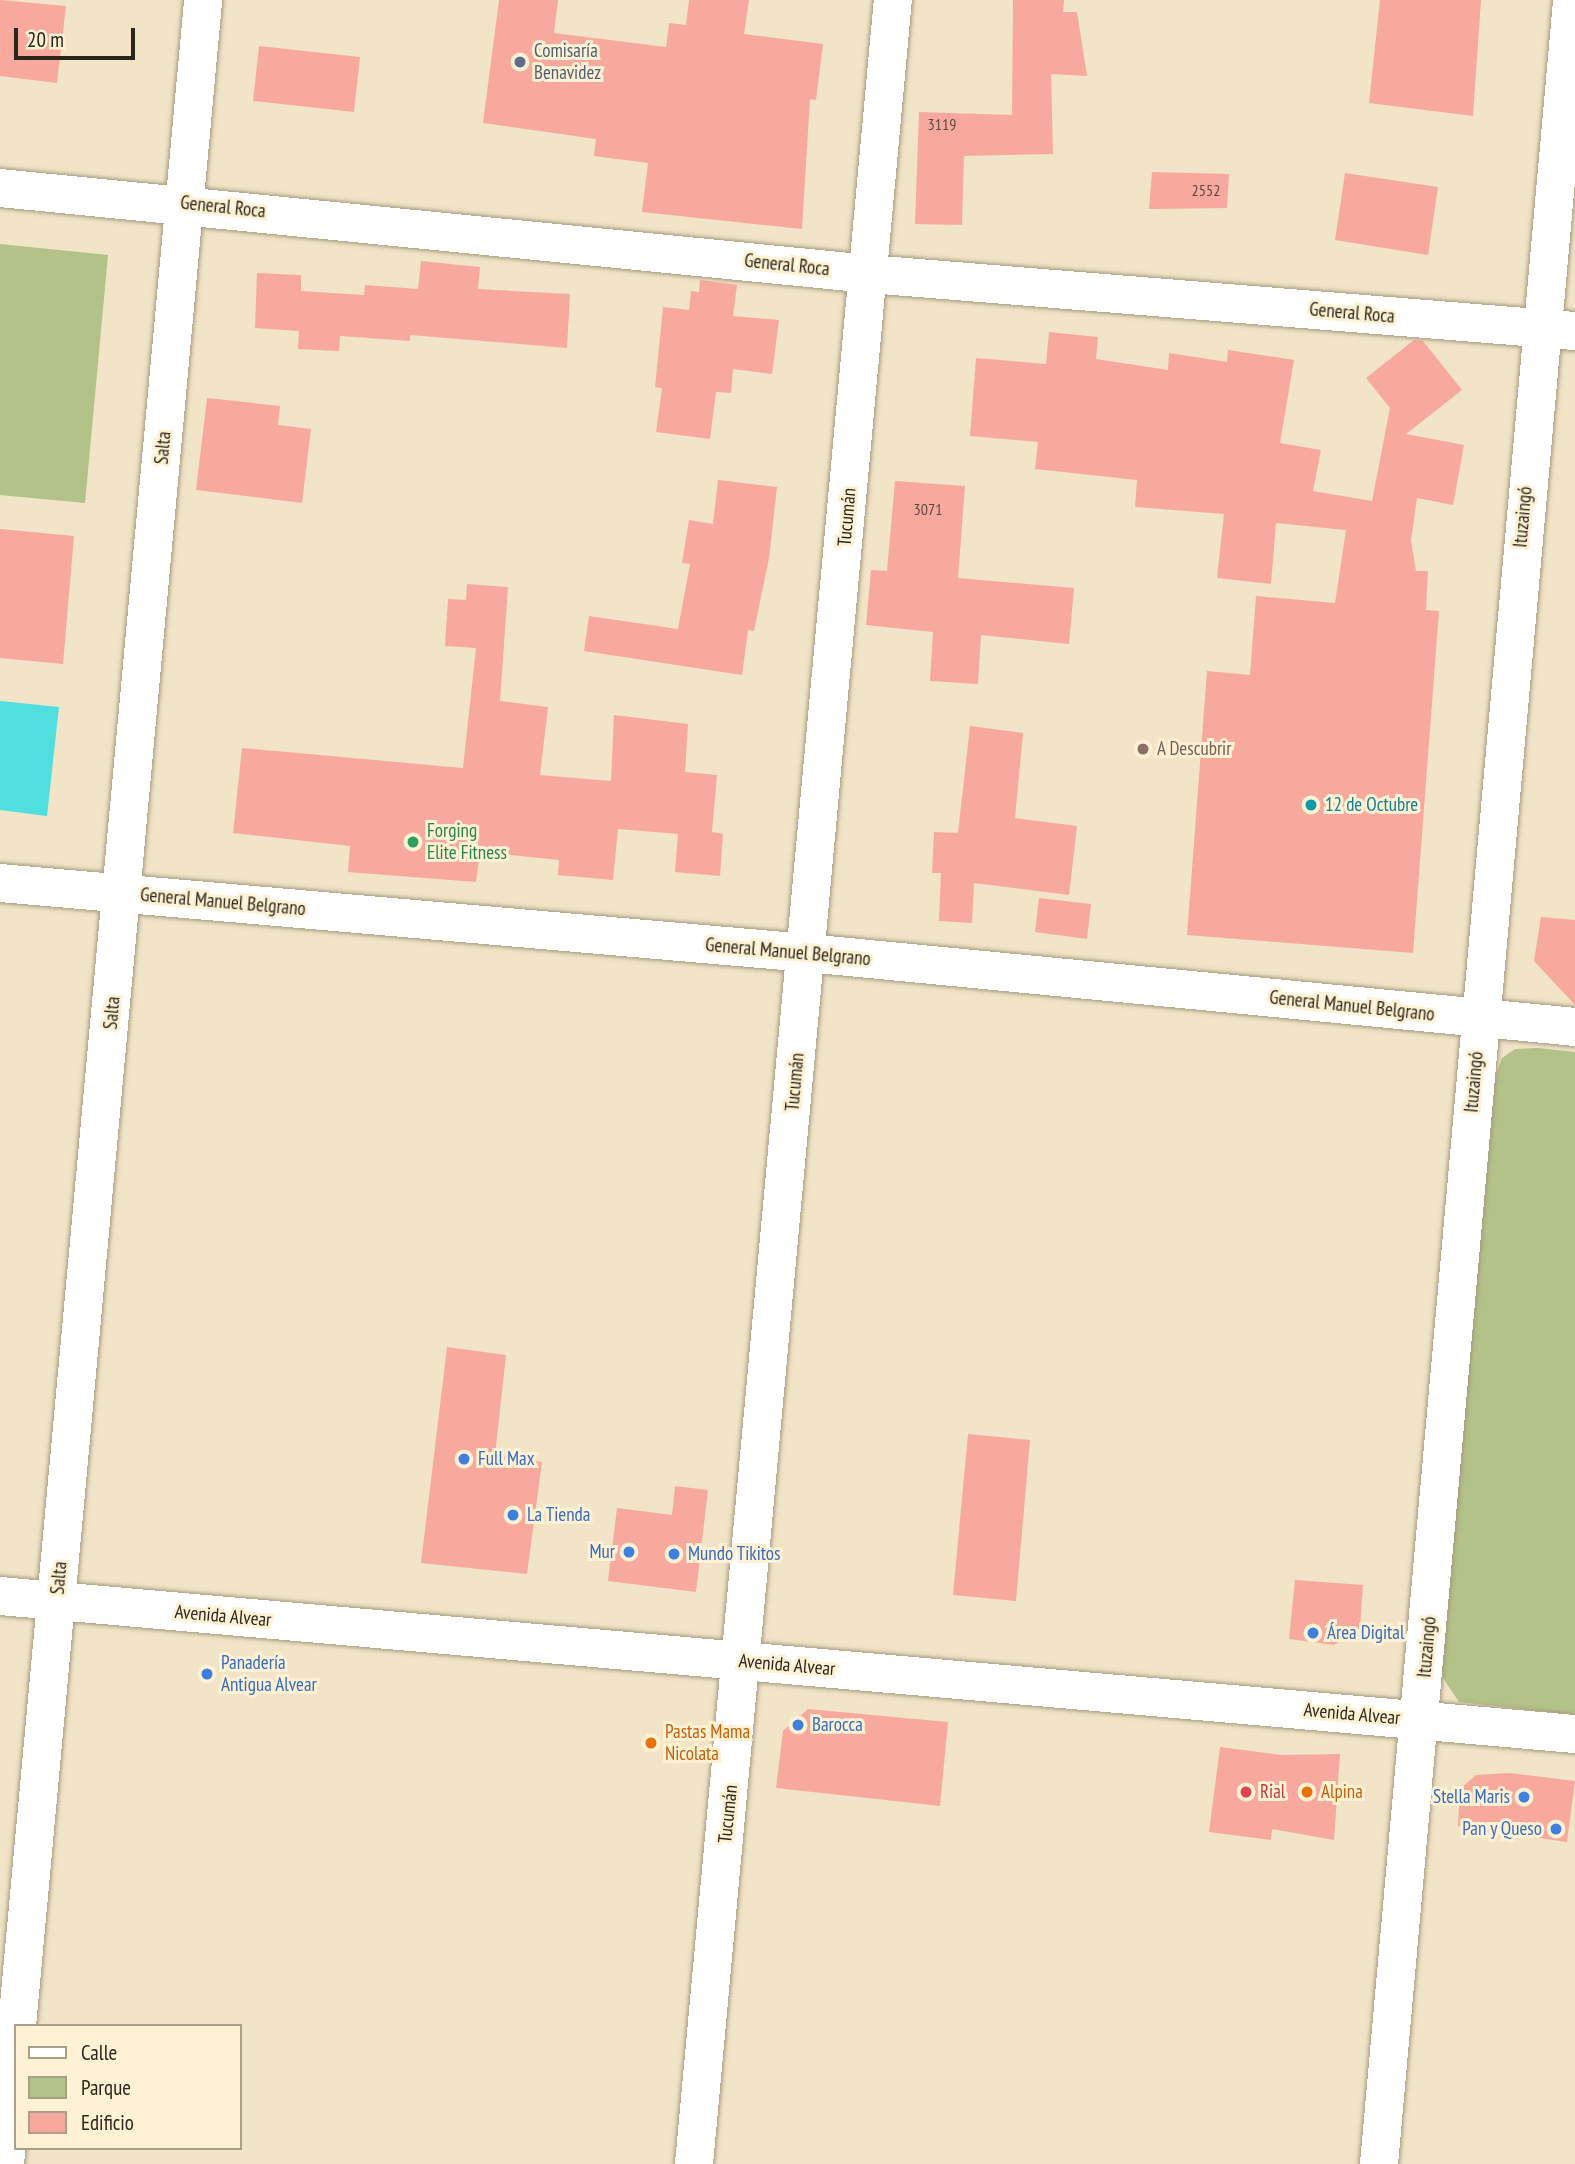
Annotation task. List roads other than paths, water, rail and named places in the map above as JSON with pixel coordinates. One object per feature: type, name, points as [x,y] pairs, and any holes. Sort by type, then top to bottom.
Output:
[{"type":"street","name":"Salta","points":[[18,2024],[124,894],[203,0]]},
{"type":"street","name":"Tucumán","points":[[694,2164],[743,1662],[894,0]]},
{"type":"street","name":"Ituzaingó","points":[[1379,2164],[1421,1719],[1479,1018],[1557,330],[1572,0]]},
{"type":"street","name":"General Roca","points":[[0,188],[185,203],[869,274],[1557,330]]},
{"type":"street","name":"General Manuel Belgrano","points":[[0,883],[807,953],[1575,1027]]},
{"type":"street","name":"Avenida Alvear","points":[[0,1596],[1575,1734]]},
{"type":"street","points":[[5,2164],[14,2066]]},
{"type":"water","points":[[0,701],[59,707],[47,816],[0,810]]},
{"type":"place","name":"Comisaría Benavidez","points":[[520,62]]},
{"type":"place","name":"A Descubrir","points":[[1143,749]]},
{"type":"place","name":"12 de Octubre","points":[[1311,805]]},
{"type":"place","name":"Forging Elite Fitness","points":[[413,842]]},
{"type":"place","name":"Full Max","points":[[464,1459]]},
{"type":"place","name":"La Tienda","points":[[513,1515]]},
{"type":"place","name":"Mur","points":[[629,1552]]},
{"type":"place","name":"Mundo Tikitos","points":[[674,1554]]},
{"type":"place","name":"Área Digital","points":[[1313,1633]]},
{"type":"place","name":"Panadería Antigua Alvear","points":[[207,1674]]},
{"type":"place","name":"Barocca","points":[[798,1725]]},
{"type":"place","name":"Pastas Mama Nicolata","points":[[651,1743]]},
{"type":"place","name":"Rial","points":[[1246,1792]]},
{"type":"place","name":"Alpina","points":[[1307,1792]]},
{"type":"place","name":"Stella Maris","points":[[1524,1797]]},
{"type":"place","name":"Pan y Queso","points":[[1556,1829]]}]
